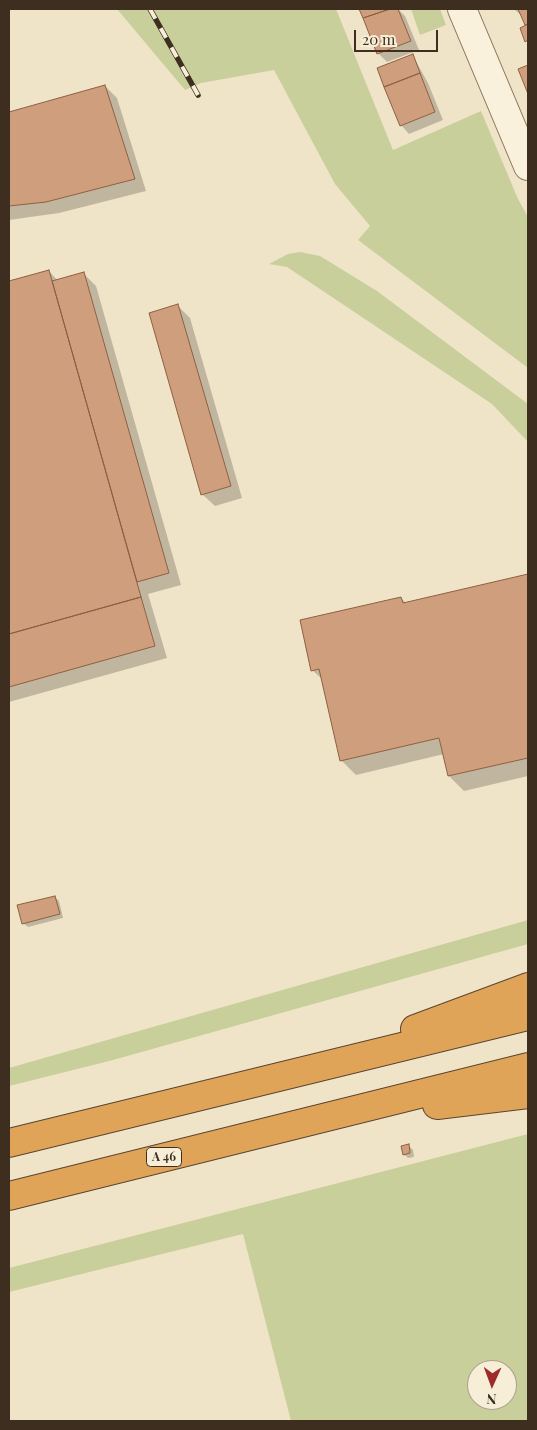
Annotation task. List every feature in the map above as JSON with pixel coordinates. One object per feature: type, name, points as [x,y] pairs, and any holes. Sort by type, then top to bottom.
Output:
[{"type":"highway","points":[[301,1071],[528,987]]},
{"type":"highway","points":[[9,1143],[528,1016]]},
{"type":"highway","name":"A 46","points":[[9,1196],[528,1067]]},
{"type":"highway","points":[[319,1119],[528,1094]]},
{"type":"street","points":[[462,9],[528,166]]},
{"type":"green space","points":[[117,9],[336,9],[393,150],[481,111],[518,199],[528,217],[528,368],[358,240],[370,226],[335,184],[274,70],[201,83],[185,90]]},
{"type":"green space","points":[[411,9],[440,9],[446,25],[420,35]]},
{"type":"green space","points":[[300,252],[320,256],[377,291],[528,404],[528,442],[492,404],[287,267],[269,264],[288,254]]},
{"type":"green space","points":[[528,920],[528,944],[113,1060],[9,1086],[9,1068]]},
{"type":"green space","points":[[528,1134],[528,1421],[291,1421],[243,1234],[9,1292],[9,1268]]},
{"type":"building","points":[[359,9],[390,9],[363,18]]},
{"type":"building","points":[[390,9],[398,9],[411,41],[377,54],[363,18]]},
{"type":"building","points":[[518,9],[528,9],[528,24],[525,25]]},
{"type":"building","points":[[528,24],[528,40],[525,42],[520,28]]},
{"type":"building","points":[[413,54],[420,73],[384,87],[377,68]]},
{"type":"building","points":[[528,65],[528,94],[518,69]]},
{"type":"building","points":[[420,73],[435,112],[400,126],[384,87]]},
{"type":"building","points":[[105,85],[135,179],[46,202],[9,206],[9,112]]},
{"type":"building","points":[[49,270],[141,597],[9,634],[9,281]]},
{"type":"building","points":[[84,272],[169,573],[137,582],[52,281]]},
{"type":"building","points":[[178,304],[231,486],[201,495],[149,313]]},
{"type":"building","points":[[528,574],[528,758],[448,776],[439,738],[340,761],[319,669],[311,671],[300,620],[401,597],[403,603]]},
{"type":"building","points":[[141,597],[155,646],[9,687],[9,634]]},
{"type":"building","points":[[55,896],[60,914],[22,924],[17,905]]},
{"type":"building","points":[[409,1144],[410,1153],[403,1155],[401,1146]]},
{"type":"railway","points":[[150,9],[198,95]]}]
